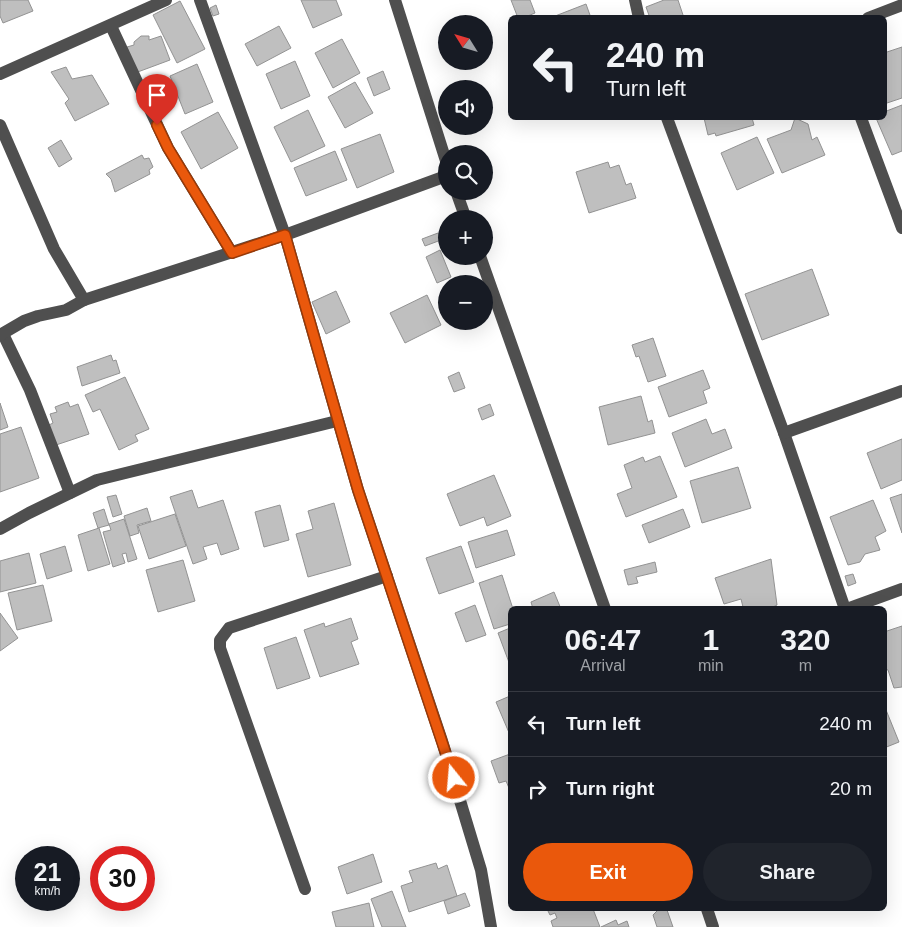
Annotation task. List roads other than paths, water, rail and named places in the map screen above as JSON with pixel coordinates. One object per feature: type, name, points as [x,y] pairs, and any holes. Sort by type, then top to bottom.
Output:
[{"type":"street","points":[[0,74],[166,0]]},
{"type":"street","points":[[200,0],[285,235],[358,490],[442,741],[481,870],[491,927]]},
{"type":"street","points":[[395,0],[441,145]]},
{"type":"street","points":[[634,0],[638,15]]},
{"type":"street","points":[[876,15],[902,5]]},
{"type":"street","points":[[111,26],[168,148],[232,253]]},
{"type":"street","points":[[668,120],[784,433],[845,606]]},
{"type":"street","points":[[862,120],[897,199],[902,228]]},
{"type":"street","points":[[0,125],[54,249],[84,300]]},
{"type":"street","points":[[70,493],[30,390],[2,335],[24,321],[66,310],[84,300],[285,235],[438,179]]},
{"type":"street","points":[[483,265],[604,606]]},
{"type":"street","points":[[784,433],[902,391]]},
{"type":"street","points":[[0,529],[28,513],[97,480],[337,420]]},
{"type":"street","points":[[305,889],[220,648],[220,640],[229,628],[387,576]]},
{"type":"street","points":[[854,606],[902,589]]},
{"type":"street","points":[[707,911],[713,927]]}]
